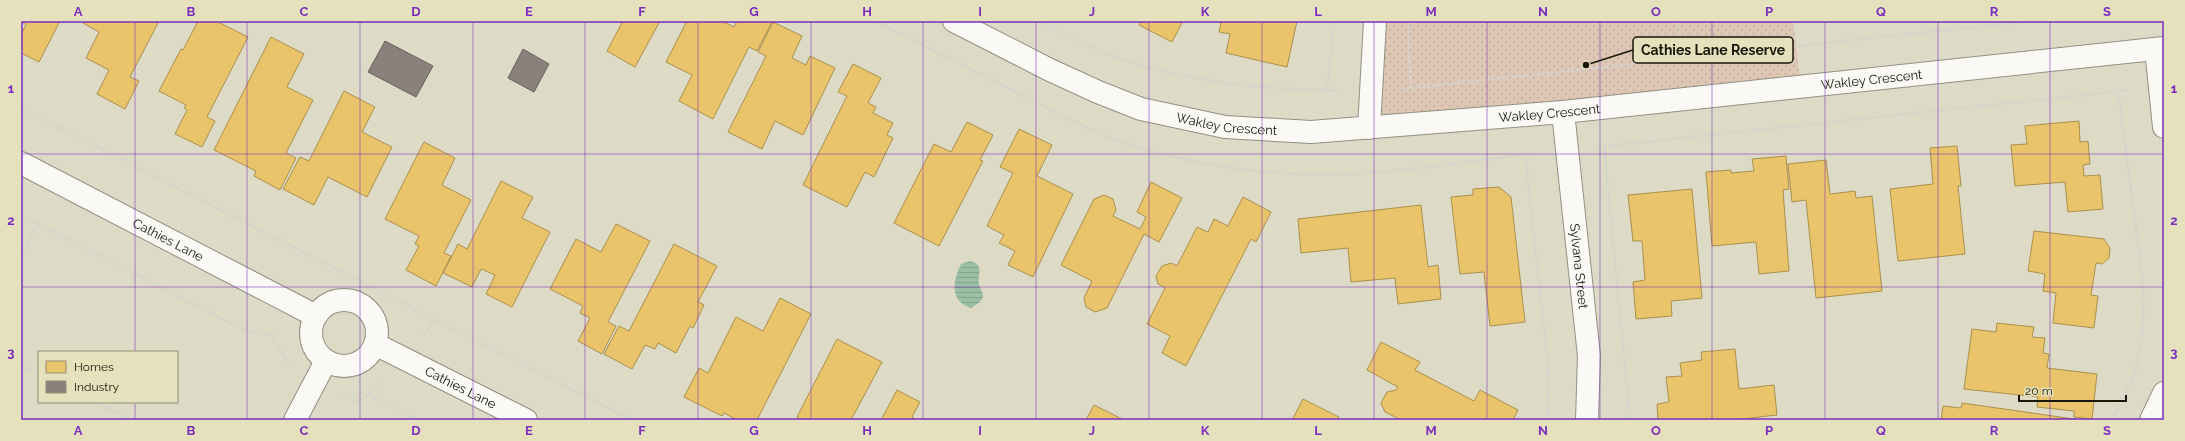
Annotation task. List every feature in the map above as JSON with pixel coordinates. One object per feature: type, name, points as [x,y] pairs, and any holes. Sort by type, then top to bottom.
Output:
[{"type":"street","name":"Wakley Crescent","points":[[954,21],[1050,70],[1098,92],[1141,109],[1225,127],[1268,131],[1311,132],[1563,112],[2160,48]]},
{"type":"street","points":[[1370,128],[1375,21]]},
{"type":"street","points":[[2160,48],[2164,127]]},
{"type":"street","name":"Sylvana Street","points":[[1563,112],[1589,356],[1587,420]]},
{"type":"street","name":"Cathies Lane","points":[[21,163],[316,316]]},
{"type":"street","points":[[353,302],[366,310],[375,323],[377,334],[370,353],[363,360],[345,366],[326,361],[313,346],[312,325],[316,316],[323,308],[333,303],[353,302]]},
{"type":"street","name":"Cathies Lane","points":[[374,344],[526,420]]},
{"type":"street","points":[[295,420],[326,361]]},
{"type":"street","points":[[2151,420],[2164,393]]},
{"type":"path","points":[[1040,21],[1100,51],[1134,63],[1183,75],[1225,83],[1342,91]]},
{"type":"path","points":[[1327,90],[1334,21]]},
{"type":"path","points":[[1410,21],[1408,34],[1411,88]]},
{"type":"path","points":[[1679,21],[1683,58]]},
{"type":"path","points":[[1402,89],[2030,21]]},
{"type":"path","points":[[1598,148],[1604,146],[2134,90]]},
{"type":"path","points":[[2112,420],[2131,381],[2142,333],[2144,309],[2144,281],[2118,91]]},
{"type":"path","points":[[21,108],[632,420]]},
{"type":"path","points":[[1604,146],[1628,402],[1626,420]]},
{"type":"path","points":[[1525,154],[1547,356],[1548,420]]},
{"type":"path","points":[[21,216],[230,324],[250,331],[272,335],[287,364],[295,369]]},
{"type":"path","points":[[21,256],[37,224]]},
{"type":"path","points":[[421,337],[437,320]]},
{"type":"path","points":[[21,366],[38,374]]},
{"type":"path","points":[[340,393],[358,402],[368,394],[382,378]]},
{"type":"path","points":[[368,394],[419,420]]},
{"type":"path","points":[[97,403],[132,420]]},
{"type":"shaded area","points":[[1375,21],[1793,21],[1801,86],[1369,128]]},
{"type":"shaded area","points":[[970,261],[979,267],[979,284],[983,294],[980,302],[971,308],[964,305],[959,300],[955,289],[956,277],[961,264]]},
{"type":"building: Homes","points":[[21,21],[60,21],[39,62],[21,53],[21,34],[26,25]]},
{"type":"building: Homes","points":[[84,21],[159,21],[130,77],[139,81],[125,109],[97,94],[109,70],[86,58],[99,32],[83,23]]},
{"type":"building: Homes","points":[[198,21],[216,21],[248,37],[207,117],[215,121],[202,147],[175,134],[187,110],[184,108],[186,105],[159,91],[181,49],[183,50]]},
{"type":"building: Homes","points":[[623,21],[660,21],[635,67],[607,51]]},
{"type":"building: Homes","points":[[687,21],[722,21],[734,27],[737,21],[772,22],[757,51],[749,47],[713,119],[679,101],[692,75],[666,62]]},
{"type":"building: Homes","points":[[1141,21],[1183,21],[1172,42],[1139,25]]},
{"type":"building: Homes","points":[[1221,21],[1297,21],[1287,67],[1226,53],[1230,34],[1219,32]]},
{"type":"building: Homes","points":[[773,22],[802,36],[792,58],[806,65],[810,56],[835,68],[803,135],[775,121],[762,149],[728,132],[766,56],[758,52]]},
{"type":"building: Homes","points":[[271,37],[304,54],[287,87],[313,100],[286,153],[296,158],[280,190],[254,176],[256,171],[214,150]]},
{"type":"building: Homes","points":[[853,64],[881,78],[868,103],[876,107],[873,113],[893,123],[887,135],[893,138],[874,177],[865,172],[847,207],[803,185],[847,96],[838,92]]},
{"type":"building: Homes","points":[[344,91],[375,107],[362,132],[392,147],[367,197],[328,177],[314,205],[283,189],[300,157],[309,161]]},
{"type":"building: Homes","points":[[2079,121],[2080,142],[2088,141],[2090,164],[2083,165],[2084,176],[2100,175],[2103,209],[2068,212],[2065,182],[2015,186],[2011,145],[2027,144],[2025,126]]},
{"type":"building: Homes","points":[[967,122],[993,135],[980,160],[983,161],[939,246],[894,223],[934,144],[951,152]]},
{"type":"building: Homes","points":[[1019,129],[1052,145],[1037,176],[1073,194],[1033,277],[1008,265],[1015,251],[999,243],[1004,235],[987,226],[1013,173],[1000,167]]},
{"type":"building: Homes","points":[[424,142],[455,158],[442,185],[471,200],[444,253],[451,256],[436,286],[406,270],[419,246],[415,244],[419,236],[385,219]]},
{"type":"building: Homes","points":[[1957,146],[1961,186],[1958,186],[1965,254],[1898,261],[1890,189],[1933,184],[1930,148]]},
{"type":"building: Homes","points":[[1786,156],[1789,189],[1783,190],[1789,271],[1759,274],[1756,242],[1712,246],[1706,172],[1731,170],[1731,173],[1754,171],[1752,159]]},
{"type":"building: Homes","points":[[1826,160],[1830,194],[1855,191],[1856,198],[1872,196],[1882,291],[1816,298],[1806,200],[1792,202],[1788,164]]},
{"type":"building: Homes","points":[[501,181],[533,197],[522,218],[550,232],[512,307],[486,294],[495,275],[481,269],[472,287],[443,273],[458,244],[467,249]]},
{"type":"building: Homes","points":[[1151,182],[1182,198],[1159,242],[1144,234],[1107,308],[1095,312],[1086,307],[1084,298],[1092,281],[1061,265],[1094,199],[1104,195],[1113,199],[1116,210],[1113,216],[1140,229],[1146,217],[1137,212]]},
{"type":"building: Homes","points":[[1499,187],[1511,197],[1525,322],[1490,326],[1484,272],[1460,274],[1451,197],[1473,195],[1473,189]]},
{"type":"building: Homes","points":[[1692,189],[1702,298],[1671,301],[1672,316],[1636,319],[1633,282],[1645,280],[1642,241],[1633,241],[1628,195]]},
{"type":"building: Homes","points":[[1243,197],[1271,212],[1256,242],[1251,239],[1186,366],[1162,353],[1170,336],[1147,324],[1165,288],[1158,284],[1156,276],[1162,266],[1171,263],[1177,266],[1197,227],[1208,232],[1214,219],[1228,226]]},
{"type":"building: Homes","points":[[1421,205],[1428,267],[1438,265],[1441,299],[1398,304],[1395,278],[1351,282],[1348,248],[1301,253],[1298,219]]},
{"type":"building: Homes","points":[[616,224],[650,241],[608,322],[616,326],[602,354],[578,341],[590,318],[580,313],[583,306],[550,289],[576,239],[601,252]]},
{"type":"building: Homes","points":[[2034,231],[2104,239],[2110,248],[2109,258],[2102,264],[2096,263],[2091,295],[2098,296],[2094,328],[2053,323],[2056,293],[2043,291],[2045,274],[2028,271]]},
{"type":"building: Homes","points":[[674,244],[717,266],[698,302],[704,305],[693,328],[690,326],[676,353],[658,343],[655,349],[645,345],[632,369],[604,354],[619,326],[629,331]]},
{"type":"building: Homes","points":[[780,298],[811,314],[757,420],[737,420],[724,413],[722,416],[684,397],[699,368],[708,373],[736,317],[763,331]]},
{"type":"building: Homes","points":[[1997,323],[2034,327],[2032,337],[2045,338],[2043,353],[2049,354],[2047,368],[2097,374],[2092,419],[2074,417],[2074,411],[2037,407],[2038,397],[1964,389],[1972,329],[1996,332]]},
{"type":"building: Homes","points":[[837,339],[882,362],[851,420],[803,420],[797,417]]},
{"type":"building: Homes","points":[[1381,342],[1420,362],[1415,370],[1474,401],[1480,390],[1518,410],[1513,420],[1401,420],[1385,412],[1381,403],[1387,392],[1396,390],[1398,387],[1367,370]]},
{"type":"building: Homes","points":[[1735,349],[1739,389],[1774,385],[1777,415],[1733,420],[1658,420],[1657,404],[1669,402],[1666,377],[1682,376],[1680,363],[1702,360],[1701,352]]},
{"type":"building: Homes","points":[[897,390],[920,402],[912,417],[917,420],[881,420]]},
{"type":"building: Homes","points":[[1303,399],[1339,417],[1337,420],[1292,420]]},
{"type":"building: Homes","points":[[1962,403],[2081,420],[1941,420],[1943,406],[1961,408]]},
{"type":"building: Homes","points":[[1094,405],[1124,420],[1086,420]]},
{"type":"building: Industry","points":[[385,41],[433,66],[416,97],[368,72]]},
{"type":"building: Industry","points":[[523,49],[549,64],[534,92],[508,78]]},
{"type":"place","name":"Cathies Lane Reserve","points":[[1586,65]]}]
